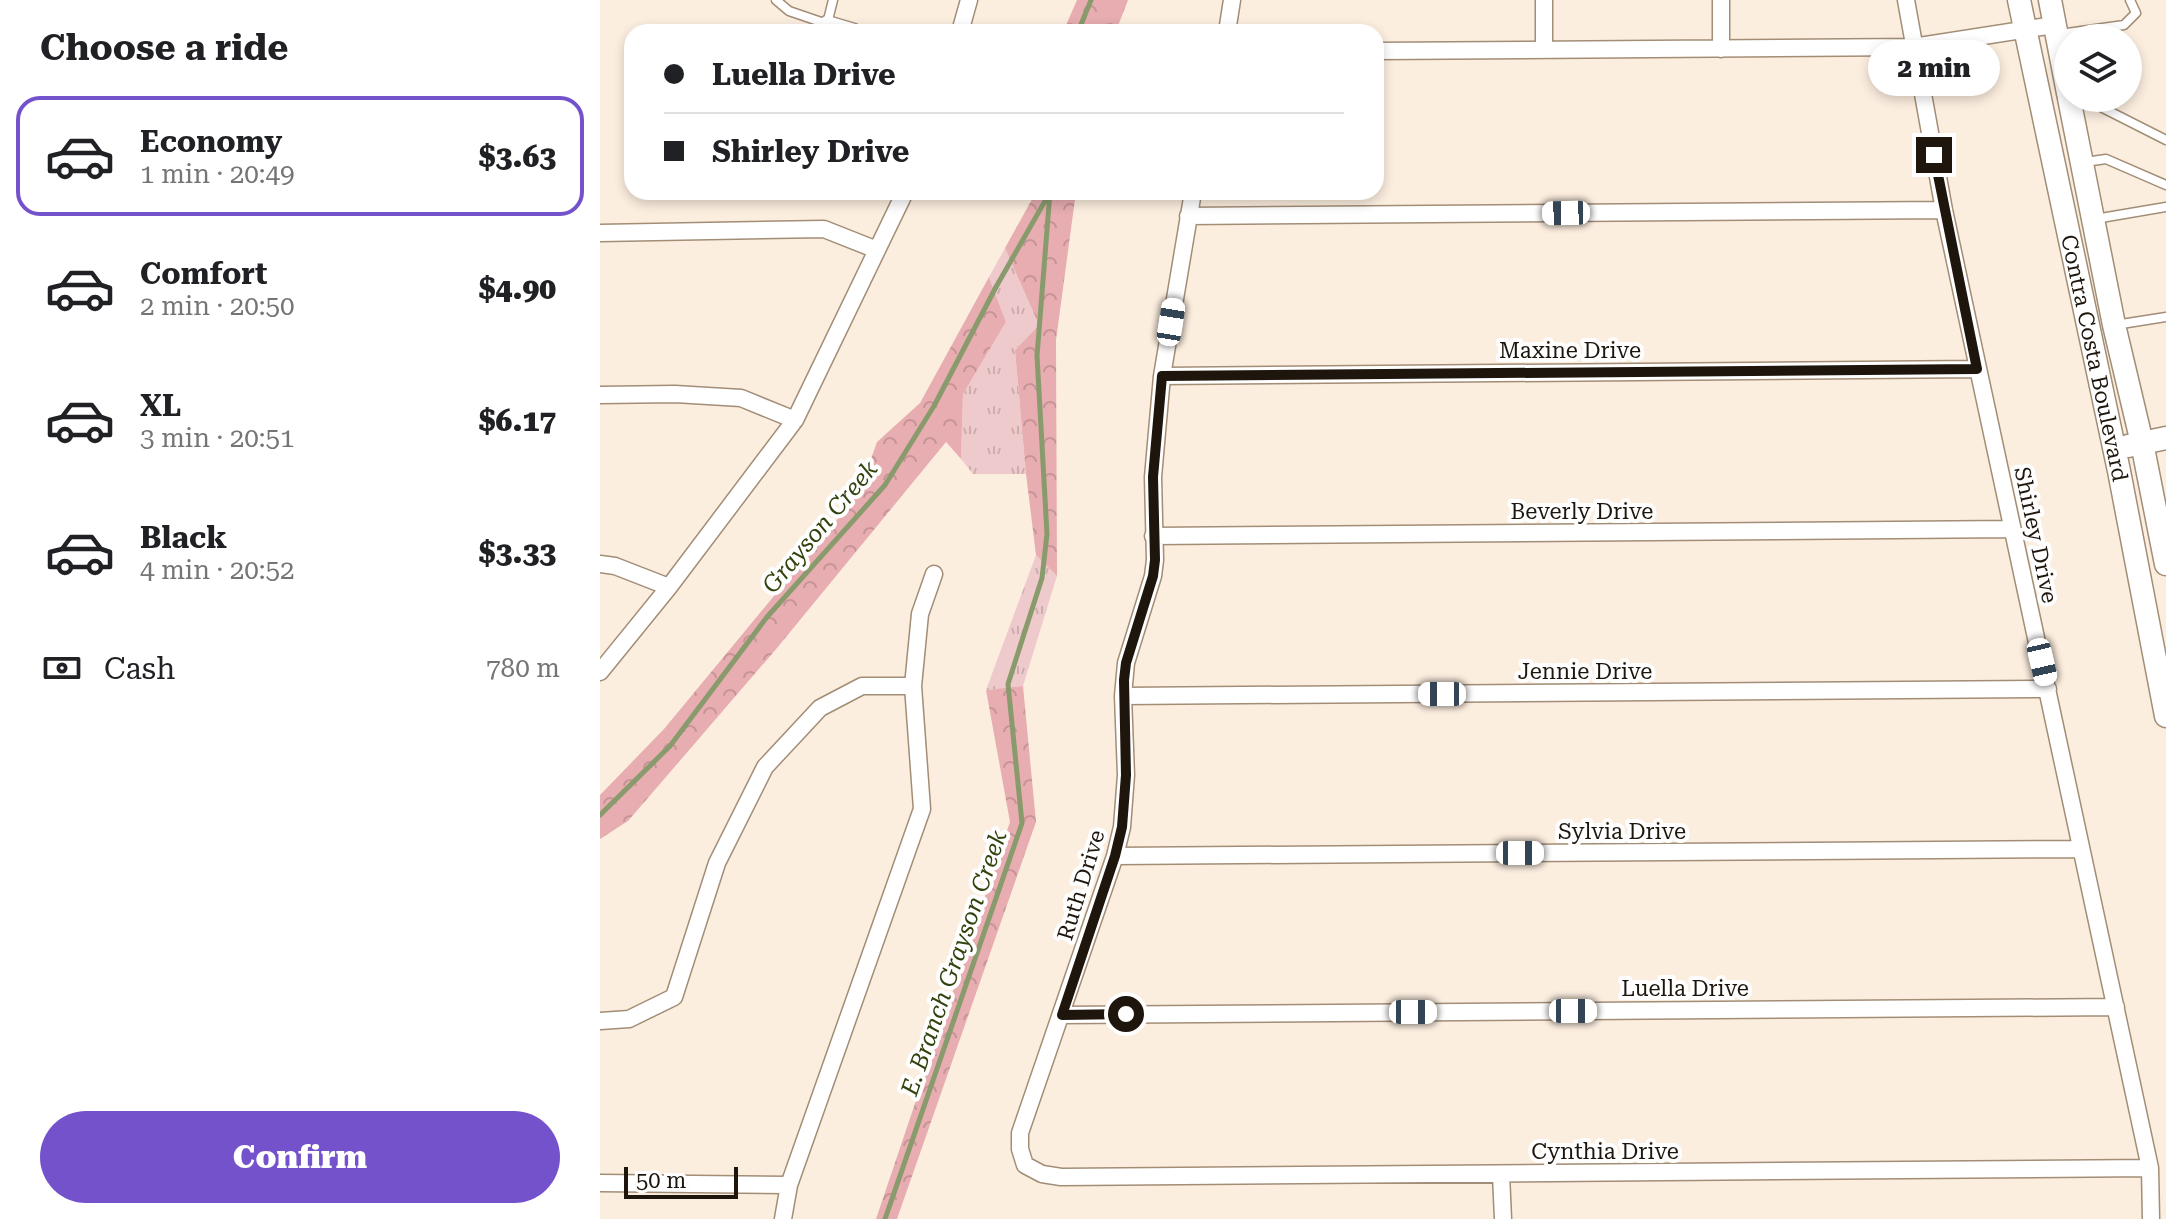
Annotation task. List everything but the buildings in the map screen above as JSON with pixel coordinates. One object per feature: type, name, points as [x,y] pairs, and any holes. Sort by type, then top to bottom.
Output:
[{"type":"main road","name":"Contra Costa Boulevard","points":[[2019,0],[2160,661],[2166,716]]},
{"type":"main road","name":"Contra Costa Boulevard","points":[[2050,0],[2054,30]]},
{"type":"main road","name":"Contra Costa Boulevard","points":[[2072,112],[2114,325],[2142,443],[2157,465],[2166,564]]},
{"type":"main road","points":[[2114,449],[2166,438]]},
{"type":"main road","points":[[2119,471],[2157,465]]},
{"type":"street","points":[[962,24],[969,0]]},
{"type":"street","points":[[1228,24],[1232,0]]},
{"type":"street","points":[[1544,0],[1544,49]]},
{"type":"street","points":[[1721,0],[1721,49]]},
{"type":"street","name":"Shirley Drive","points":[[1906,0],[1977,369],[2150,1168],[2151,1219]]},
{"type":"street","points":[[1384,51],[1913,47],[2024,30],[2054,30]]},
{"type":"street","points":[[600,672],[669,587],[795,420],[901,200]]},
{"type":"street","name":"Ruth Drive","points":[[1061,1177],[1042,1174],[1025,1165],[1020,1149],[1020,1133],[1115,856],[1122,827],[1126,775],[1123,696],[1126,663],[1153,576],[1153,477],[1162,376],[1191,200]]},
{"type":"street","points":[[1188,216],[1944,210]]},
{"type":"street","points":[[600,233],[824,229],[877,250]]},
{"type":"street","name":"Maxine Drive","points":[[1162,376],[1977,369]]},
{"type":"street","points":[[600,395],[675,394],[741,398],[795,420]]},
{"type":"street","name":"Beverly Drive","points":[[1153,536],[2012,529]]},
{"type":"street","points":[[600,564],[615,566],[669,587]]},
{"type":"street","points":[[783,1219],[789,1185],[922,809],[913,686],[920,614],[934,574]]},
{"type":"street","points":[[600,1021],[629,1019],[674,997],[717,863],[765,767],[820,708],[862,686],[913,686]]},
{"type":"street","name":"Jennie Drive","points":[[1123,696],[2048,689]]},
{"type":"street","name":"Sylvia Drive","points":[[1115,856],[2081,849]]},
{"type":"street","name":"Luella Drive","points":[[1062,1015],[2116,1007]]},
{"type":"street","name":"Cynthia Drive","points":[[1061,1177],[2150,1168]]},
{"type":"street","points":[[1501,1174],[1503,1219]]},
{"type":"street","points":[[600,1183],[789,1185]]},
{"type":"lane","points":[[776,0],[797,14],[827,24],[833,0]]},
{"type":"lane","points":[[2125,24],[2136,13],[2130,0]]},
{"type":"lane","points":[[2111,112],[2166,140]]},
{"type":"lane","points":[[2083,162],[2106,159],[2166,185]]},
{"type":"lane","points":[[2094,219],[2166,207]]},
{"type":"lane","points":[[2114,325],[2166,317]]},
{"type":"green space","points":[[1077,0],[1128,0],[1119,24],[1066,24]]},
{"type":"green space","points":[[1032,200],[1075,200],[1056,340],[1057,576],[1036,555],[1015,350],[1039,325],[1005,248]]},
{"type":"green space","points":[[1005,248],[1039,325],[1015,350],[1026,474],[973,474],[961,459],[963,394],[1006,322],[989,277]]},
{"type":"green space","points":[[989,277],[1006,322],[963,394],[961,459],[946,442],[777,648],[628,821],[600,839],[600,795],[664,729],[859,493],[877,442],[920,403]]},
{"type":"green space","points":[[1036,555],[1057,576],[1023,686],[986,690]]},
{"type":"green space","points":[[1023,686],[1036,822],[897,1219],[876,1219],[1010,822],[986,690]]},
{"type":"waterway","name":"Grayson Creek","points":[[1081,24],[1091,0]]},
{"type":"waterway","name":"Grayson Creek","points":[[600,815],[670,746],[767,617],[885,485],[934,406],[1046,200]]},
{"type":"waterway","name":"E. Branch Grayson Creek","points":[[885,1219],[1022,823],[1008,684],[1042,578],[1047,534],[1037,356],[1049,200]]},
{"type":"route","points":[[1126,1014],[1062,1015],[1122,827],[1126,775],[1124,680],[1139,614],[1153,576],[1153,477],[1162,376],[1977,369],[1934,155]]}]
